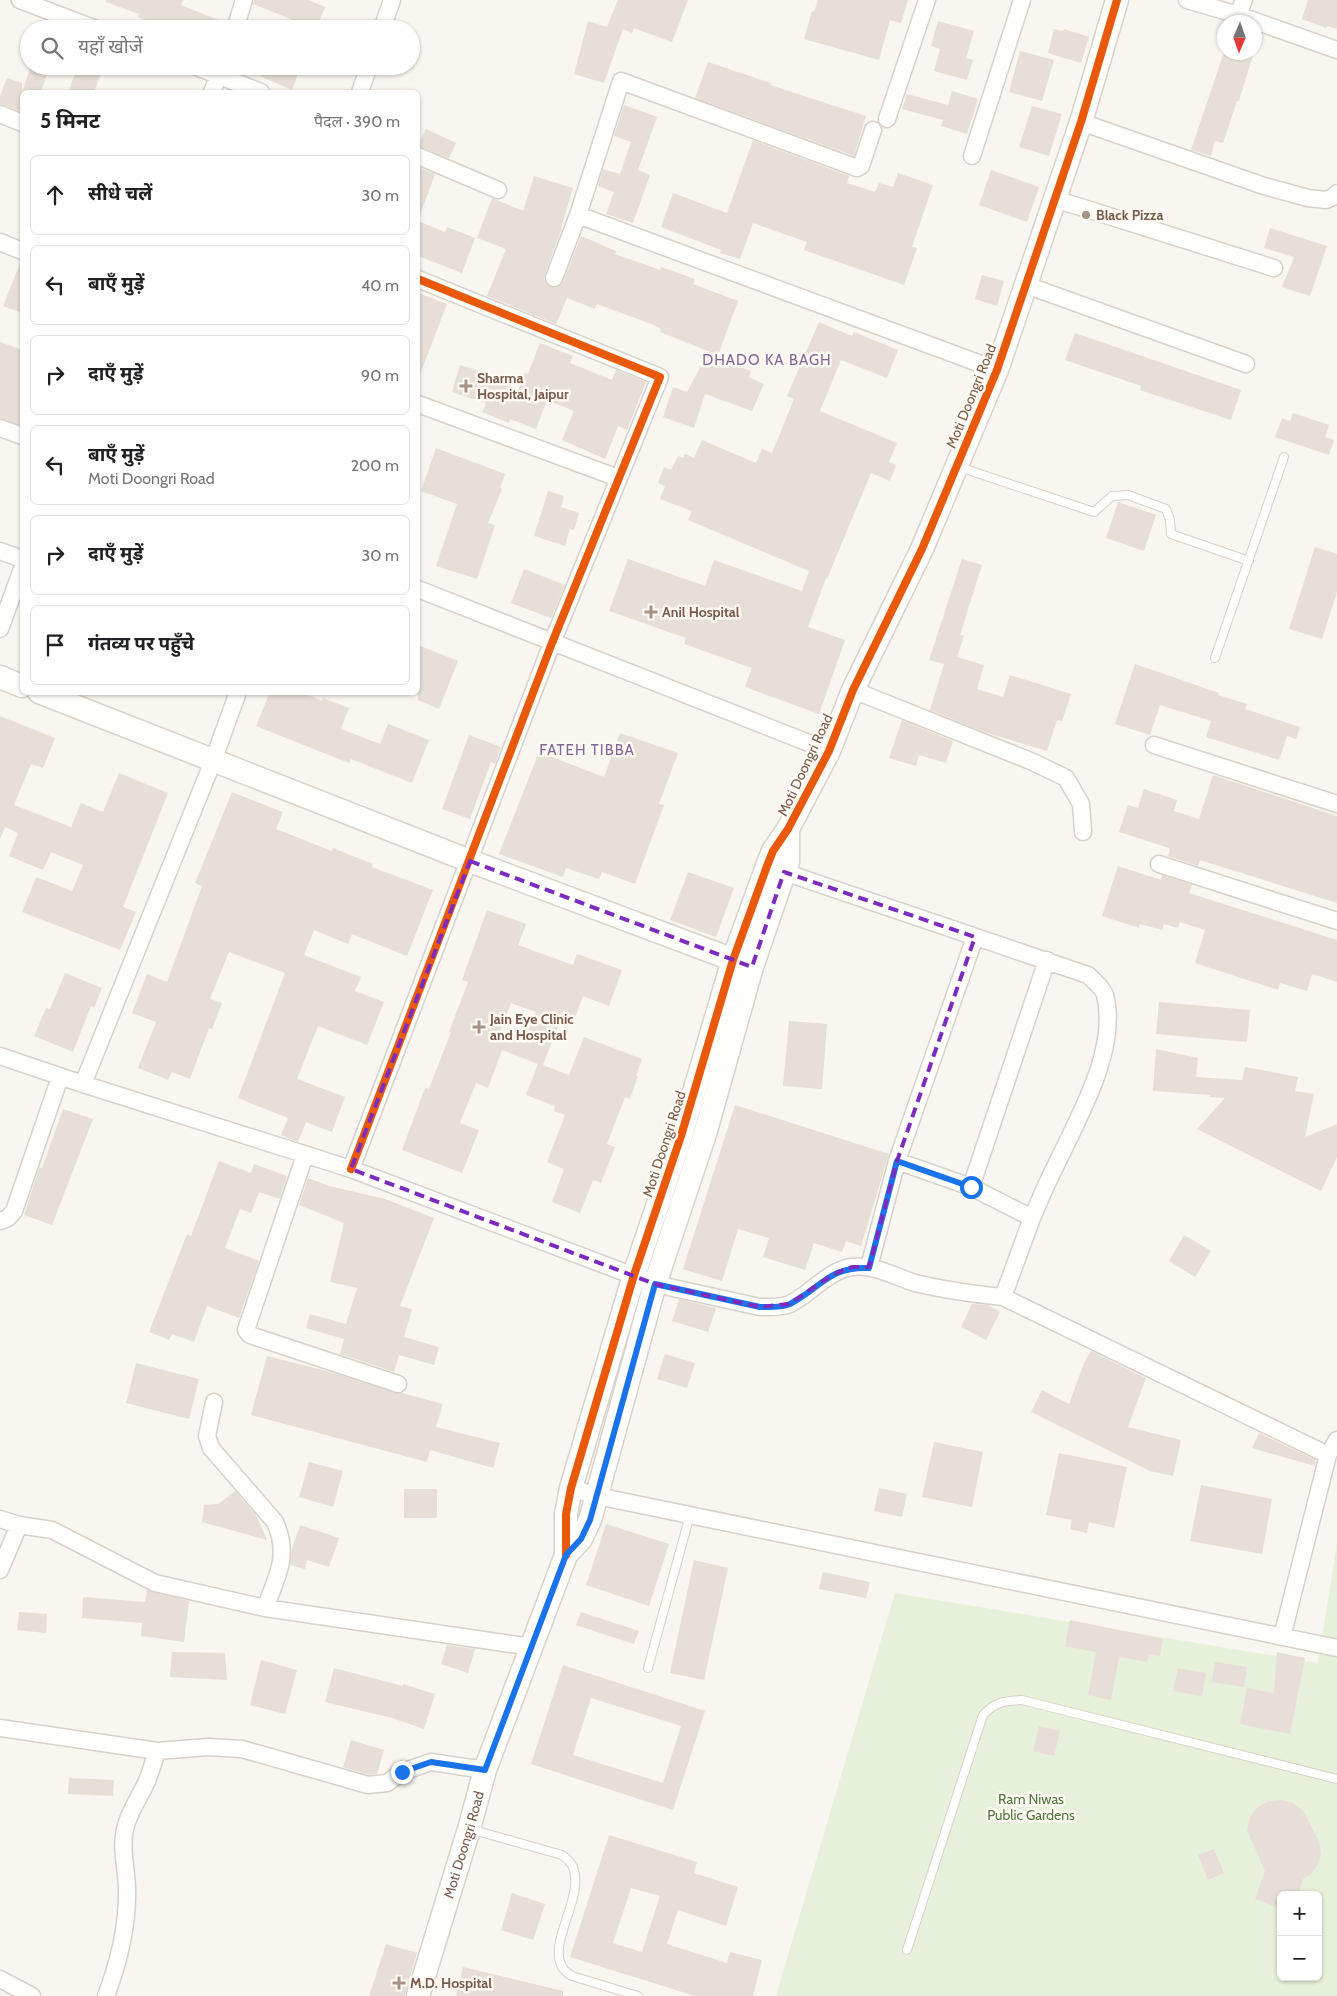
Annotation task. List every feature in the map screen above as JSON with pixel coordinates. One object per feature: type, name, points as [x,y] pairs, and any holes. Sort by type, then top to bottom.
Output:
[{"type":"street","points":[[238,20],[244,0]]},
{"type":"street","points":[[385,20],[392,0]]},
{"type":"street","points":[[887,119],[927,0]]},
{"type":"street","points":[[972,156],[1022,0]]},
{"type":"street","name":"Moti Doongri Road","points":[[418,1996],[485,1770],[566,1555],[566,1514],[571,1488],[634,1275],[775,869],[789,851],[788,829],[828,751],[853,690],[922,549],[997,370],[1081,122],[1117,0]]},
{"type":"street","points":[[1186,0],[1241,8],[1337,50]]},
{"type":"street","points":[[25,1],[73,20]]},
{"type":"street","points":[[213,90],[219,75]]},
{"type":"street","points":[[229,75],[257,90]]},
{"type":"street","points":[[361,90],[366,75]]},
{"type":"street","points":[[554,278],[578,215],[621,81],[857,168],[861,166],[874,130]]},
{"type":"street","points":[[0,114],[20,122]]},
{"type":"street","points":[[1081,122],[1264,186],[1308,198],[1326,200],[1337,193]]},
{"type":"street","points":[[420,157],[498,190]]},
{"type":"street","points":[[1055,198],[1274,268]]},
{"type":"street","points":[[578,215],[997,370]]},
{"type":"street","points":[[0,242],[20,250]]},
{"type":"street","points":[[351,1169],[552,643],[660,377],[420,280]]},
{"type":"street","points":[[1026,286],[1246,364]]},
{"type":"street","points":[[420,405],[618,478]]},
{"type":"street","points":[[0,428],[20,435]]},
{"type":"street","points":[[0,551],[20,559]]},
{"type":"street","points":[[0,629],[20,574]]},
{"type":"street","points":[[420,590],[828,751]]},
{"type":"street","points":[[0,677],[20,685]]},
{"type":"street","points":[[853,690],[1033,762],[1066,778],[1081,804],[1083,832]]},
{"type":"street","points":[[47,695],[470,861],[743,964]]},
{"type":"street","points":[[83,1084],[213,761],[237,695]]},
{"type":"street","points":[[1154,745],[1337,804]]},
{"type":"street","points":[[1159,864],[1337,921]]},
{"type":"street","points":[[775,869],[1088,975],[1105,994],[1107,1023],[1100,1066],[1082,1112],[1032,1218],[1002,1297]]},
{"type":"street","points":[[869,1268],[897,1161],[975,937]]},
{"type":"street","points":[[971,1187],[1047,960]]},
{"type":"street","name":"Moti Doongri Road","points":[[566,1555],[581,1539],[590,1520],[655,1284],[697,1156],[743,964]]},
{"type":"street","points":[[0,1056],[60,1077],[351,1169],[655,1284],[751,1305],[775,1308],[790,1304],[834,1274],[852,1267],[869,1268],[916,1283],[939,1288],[1002,1297],[1328,1455]]},
{"type":"street","points":[[0,1221],[8,1218],[14,1212],[60,1077]]},
{"type":"street","points":[[676,1150],[697,1156]]},
{"type":"street","points":[[305,1155],[246,1330],[250,1335],[398,1384]]},
{"type":"street","points":[[897,1161],[971,1187],[1032,1218]]},
{"type":"street","points":[[214,1402],[207,1436],[211,1448],[275,1522],[281,1536],[283,1554],[280,1570],[265,1608]]},
{"type":"street","points":[[1282,1636],[1328,1455],[1337,1440]]},
{"type":"street","points":[[571,1488],[597,1496],[1337,1648]]},
{"type":"street","points":[[0,1519],[18,1525],[52,1530],[155,1582],[265,1608],[531,1647]]},
{"type":"street","points":[[0,1570],[18,1525]]},
{"type":"street","points":[[0,1728],[157,1751],[208,1747],[242,1749],[368,1785],[387,1783],[402,1772],[431,1762],[485,1770]]},
{"type":"street","points":[[106,1996],[114,1977],[125,1922],[128,1894],[123,1851],[124,1830],[132,1808],[147,1780],[157,1751]]},
{"type":"street","points":[[0,1979],[32,1996]]},
{"type":"lane","points":[[1215,658],[1284,457]]},
{"type":"lane","points":[[957,466],[1094,512],[1112,496],[1128,495],[1166,509],[1171,534],[1249,560]]},
{"type":"lane","points":[[648,1668],[690,1515]]},
{"type":"lane","points":[[907,1950],[983,1715],[993,1705],[1006,1700],[1022,1700],[1337,1779]]},
{"type":"lane","points":[[469,1829],[562,1855],[573,1866],[576,1886],[560,1946],[559,1961],[564,1970],[572,1976],[638,1996]]},
{"type":"highlighted area","points":[[470,861],[752,967],[784,872],[975,937],[897,1161],[869,1267],[852,1267],[834,1274],[789,1304],[760,1307],[655,1284],[351,1169]]},
{"type":"green space","name":"Ram Niwas Public Gardens","points":[[1337,1543],[1337,1996],[776,1996],[895,1593],[1318,1663]]},
{"type":"building","points":[[106,0],[183,0],[181,5],[218,20],[146,20],[138,17],[139,14],[106,2]]},
{"type":"building","points":[[254,0],[308,0],[325,7],[320,20],[293,20],[253,4]]},
{"type":"building","points":[[618,0],[688,0],[672,42],[634,28],[632,33],[623,29],[604,83],[574,74],[588,21],[607,27]]},
{"type":"building","points":[[818,0],[908,0],[901,23],[890,20],[879,60],[804,39],[812,11],[814,12]]},
{"type":"building","points":[[1308,0],[1337,0],[1337,29],[1327,26],[1326,28],[1302,19]]},
{"type":"building","points":[[938,21],[974,31],[966,58],[973,60],[967,80],[934,71],[940,49],[931,46]]},
{"type":"building","points":[[1054,29],[1063,31],[1064,29],[1089,37],[1081,63],[1048,53]]},
{"type":"building","points":[[1020,51],[1054,60],[1042,101],[1009,92]]},
{"type":"building","points":[[1221,60],[1252,60],[1223,143],[1215,141],[1211,156],[1191,150]]},
{"type":"building","points":[[708,62],[771,83],[770,85],[866,116],[854,156],[695,98]]},
{"type":"building","points":[[28,75],[47,75],[42,90],[23,90]]},
{"type":"building","points":[[75,75],[101,75],[95,90],[69,90]]},
{"type":"building","points":[[260,75],[298,75],[292,90]]},
{"type":"building","points":[[7,78],[22,83],[22,90],[20,90],[20,111],[0,104],[0,96]]},
{"type":"building","points":[[952,91],[978,99],[967,134],[941,126],[943,120],[902,109],[907,94],[948,105]]},
{"type":"building","points":[[624,105],[657,117],[638,170],[650,175],[633,223],[606,214],[614,192],[598,186],[603,169],[620,174],[631,142],[614,136]]},
{"type":"building","points":[[1032,106],[1062,114],[1049,156],[1019,147]]},
{"type":"building","points":[[426,129],[456,143],[449,158],[420,147],[420,142]]},
{"type":"building","points":[[753,140],[849,176],[847,183],[875,192],[879,183],[893,187],[898,173],[933,185],[912,247],[917,248],[904,285],[804,250],[807,242],[753,223],[740,259],[720,253],[721,250],[661,227],[673,193],[727,213]]},
{"type":"building","points":[[420,168],[435,174],[420,215]]},
{"type":"building","points":[[991,170],[1039,187],[1027,222],[979,205]]},
{"type":"building","points":[[534,176],[573,188],[562,228],[545,274],[544,280],[547,285],[556,288],[563,282],[581,236],[616,251],[615,254],[660,270],[661,267],[695,279],[693,284],[738,301],[718,355],[660,332],[661,329],[654,325],[597,304],[595,309],[567,298],[556,324],[487,296],[506,249],[477,238],[492,198],[523,211]]},
{"type":"building","points":[[420,222],[445,232],[447,227],[475,238],[462,273],[420,257]]},
{"type":"building","points":[[1270,228],[1327,246],[1310,296],[1282,287],[1294,257],[1264,248]]},
{"type":"building","points":[[20,264],[20,312],[3,306]]},
{"type":"building","points":[[982,275],[1004,281],[997,306],[975,299]]},
{"type":"building","points":[[420,294],[447,304],[420,374]]},
{"type":"building","points":[[819,322],[852,336],[854,332],[898,350],[887,378],[841,360],[820,411],[897,443],[889,462],[896,465],[890,481],[871,473],[826,578],[808,627],[845,640],[819,714],[745,687],[752,668],[684,644],[686,638],[609,611],[628,559],[705,586],[714,560],[802,591],[809,571],[688,520],[692,511],[660,499],[665,486],[658,483],[664,467],[671,470],[678,456],[683,458],[685,454],[694,458],[702,440],[756,463],[762,449],[772,453],[794,399],[787,396]]},
{"type":"building","points":[[1075,333],[1241,390],[1231,420],[1140,390],[1141,386],[1065,360]]},
{"type":"building","points":[[0,342],[20,349],[20,425],[0,418]]},
{"type":"building","points":[[540,343],[573,356],[570,363],[612,380],[616,370],[646,382],[627,430],[618,426],[605,459],[562,440],[574,411],[547,400],[536,429],[510,419],[509,423],[482,412],[486,403],[452,392],[460,365],[483,372],[481,376],[518,390],[525,373],[528,374]]},
{"type":"building","points":[[707,354],[751,371],[749,377],[764,384],[752,411],[705,394],[694,428],[663,417],[673,387],[687,392]]},
{"type":"building","points":[[1293,413],[1329,425],[1325,437],[1334,440],[1329,455],[1275,437],[1282,418],[1290,421]]},
{"type":"building","points":[[436,448],[505,474],[500,488],[502,489],[488,523],[495,525],[477,579],[436,566],[457,504],[421,491]]},
{"type":"building","points":[[548,491],[564,496],[561,507],[579,513],[574,530],[570,529],[565,546],[534,536]]},
{"type":"building","points":[[1118,502],[1156,515],[1144,551],[1106,538]]},
{"type":"building","points":[[1315,547],[1337,554],[1337,592],[1322,639],[1289,629]]},
{"type":"building","points":[[962,559],[982,565],[960,635],[964,636],[957,657],[984,665],[977,689],[1003,697],[1010,675],[1071,694],[1062,721],[1057,720],[1047,751],[984,732],[930,710],[944,664],[929,660]]},
{"type":"building","points":[[524,569],[565,585],[551,618],[511,603]]},
{"type":"building","points":[[420,646],[458,661],[439,709],[418,700],[418,695],[420,695]]},
{"type":"building","points":[[1135,664],[1219,693],[1218,695],[1247,704],[1245,709],[1300,727],[1296,739],[1287,736],[1279,760],[1206,737],[1211,721],[1160,705],[1150,735],[1115,724]]},
{"type":"building","points":[[269,695],[308,695],[322,701],[323,698],[349,708],[341,729],[380,744],[388,724],[429,740],[412,783],[351,759],[349,763],[256,726]]},
{"type":"building","points":[[0,716],[55,738],[43,768],[31,764],[14,805],[71,827],[81,803],[103,812],[119,773],[168,793],[123,907],[136,912],[120,950],[22,912],[36,877],[72,891],[83,865],[51,852],[43,870],[9,856],[18,833],[5,827],[0,839]]},
{"type":"building","points":[[902,720],[953,741],[946,763],[919,755],[916,766],[889,758]]},
{"type":"building","points":[[620,733],[678,753],[659,804],[664,805],[635,884],[602,872],[599,879],[566,868],[563,877],[499,854],[539,752],[604,777]]},
{"type":"building","points":[[469,735],[501,747],[495,764],[491,762],[470,819],[442,809]]},
{"type":"building","points":[[1213,775],[1337,816],[1337,903],[1200,860],[1198,866],[1168,856],[1169,848],[1119,832],[1128,805],[1138,808],[1144,789],[1177,800],[1174,811],[1199,819]]},
{"type":"building","points":[[232,792],[283,812],[276,829],[332,851],[333,848],[373,864],[372,867],[433,890],[407,956],[352,934],[348,944],[314,930],[304,955],[361,977],[355,991],[384,1002],[367,1045],[318,1026],[297,1079],[345,1097],[332,1132],[306,1122],[298,1142],[281,1135],[288,1118],[238,1098],[285,973],[229,952],[210,999],[222,1003],[212,1029],[209,1028],[190,1079],[172,1072],[168,1080],[138,1068],[156,1022],[132,1013],[147,974],[167,982],[202,886],[195,883]]},
{"type":"building","points":[[1118,866],[1161,880],[1162,875],[1192,885],[1189,893],[1337,940],[1337,982],[1312,974],[1307,991],[1280,983],[1278,990],[1195,963],[1205,930],[1180,922],[1178,928],[1164,924],[1162,930],[1140,924],[1139,928],[1102,916]]},
{"type":"building","points":[[688,872],[734,888],[716,937],[670,920]]},
{"type":"building","points":[[487,910],[526,924],[518,945],[573,965],[577,954],[622,970],[609,1006],[583,996],[573,1023],[561,1019],[543,1065],[569,1075],[584,1037],[642,1059],[630,1099],[625,1097],[607,1144],[615,1147],[601,1183],[593,1180],[580,1213],[552,1202],[564,1169],[547,1162],[565,1115],[554,1111],[555,1106],[526,1095],[538,1064],[502,1050],[488,1088],[476,1083],[460,1123],[479,1130],[462,1173],[402,1150],[425,1088],[429,1089],[451,1032],[449,1032],[468,982],[462,980]],"holes":[[[511,1003],[536,1012],[523,1043],[499,1034]]]},
{"type":"building","points":[[65,973],[102,988],[94,1008],[91,1006],[73,1052],[34,1036],[46,1008],[50,1009]]},
{"type":"building","points":[[1159,1002],[1250,1010],[1247,1042],[1156,1034]]},
{"type":"building","points":[[789,1021],[827,1024],[822,1089],[783,1086]]},
{"type":"building","points":[[1156,1049],[1198,1058],[1196,1077],[1242,1080],[1245,1067],[1298,1077],[1295,1091],[1314,1094],[1305,1137],[1337,1124],[1337,1157],[1321,1191],[1197,1129],[1225,1098],[1210,1097],[1210,1095],[1153,1091]]},
{"type":"building","points":[[735,1105],[889,1154],[861,1246],[846,1241],[842,1252],[814,1243],[805,1270],[763,1257],[769,1238],[738,1229],[722,1281],[683,1269]]},
{"type":"building","points":[[63,1109],[93,1119],[52,1225],[24,1215],[39,1168],[42,1168]]},
{"type":"building","points":[[219,1161],[251,1173],[254,1164],[287,1176],[280,1199],[259,1192],[251,1213],[240,1209],[225,1248],[259,1261],[239,1318],[207,1306],[194,1342],[172,1334],[169,1340],[149,1332],[187,1234],[191,1236]]},
{"type":"building","points":[[308,1178],[329,1186],[385,1199],[434,1218],[400,1306],[412,1309],[404,1337],[439,1347],[434,1365],[399,1355],[394,1372],[340,1354],[344,1339],[306,1328],[310,1314],[346,1324],[357,1288],[330,1282],[344,1223],[299,1205]]},
{"type":"building","points":[[1184,1235],[1211,1251],[1195,1277],[1169,1261]]},
{"type":"building","points":[[679,1299],[716,1308],[708,1332],[672,1321]]},
{"type":"building","points":[[972,1304],[988,1305],[1000,1312],[986,1340],[961,1327]]},
{"type":"building","points":[[1091,1351],[1146,1378],[1128,1427],[1181,1440],[1173,1476],[1150,1471],[1031,1412],[1042,1390],[1069,1404],[1084,1363]]},
{"type":"building","points":[[665,1354],[695,1363],[687,1388],[657,1379]]},
{"type":"building","points":[[267,1356],[334,1373],[395,1393],[402,1393],[443,1404],[436,1427],[500,1443],[493,1468],[430,1450],[427,1462],[251,1415]]},
{"type":"building","points":[[136,1363],[199,1379],[189,1419],[126,1403]]},
{"type":"building","points":[[1259,1433],[1316,1460],[1315,1466],[1252,1448]]},
{"type":"building","points":[[934,1442],[983,1452],[972,1507],[922,1497]]},
{"type":"building","points":[[1059,1453],[1127,1467],[1114,1528],[1089,1522],[1087,1533],[1070,1529],[1072,1520],[1046,1515]]},
{"type":"building","points":[[309,1462],[343,1471],[333,1507],[299,1497]]},
{"type":"building","points":[[1201,1485],[1272,1499],[1262,1554],[1190,1541]]},
{"type":"building","points":[[879,1488],[907,1494],[902,1517],[874,1511]]},
{"type":"building","points":[[404,1489],[437,1489],[437,1518],[404,1518]]},
{"type":"building","points":[[235,1491],[256,1515],[267,1540],[202,1522],[204,1505],[218,1504]]},
{"type":"building","points":[[606,1524],[669,1544],[649,1606],[586,1585]]},
{"type":"building","points":[[300,1525],[339,1538],[329,1567],[307,1560],[305,1569],[290,1565],[292,1549]]},
{"type":"building","points":[[694,1560],[728,1568],[704,1680],[670,1673]]},
{"type":"building","points":[[823,1572],[870,1582],[866,1598],[819,1589]]},
{"type":"building","points":[[147,1590],[189,1601],[184,1642],[141,1636],[142,1623],[82,1618],[83,1597],[145,1602]]},
{"type":"building","points":[[19,1612],[47,1614],[46,1633],[17,1630]]},
{"type":"building","points":[[581,1612],[639,1631],[634,1644],[576,1625]]},
{"type":"building","points":[[1070,1620],[1163,1639],[1160,1656],[1149,1654],[1147,1662],[1119,1657],[1111,1700],[1088,1695],[1096,1652],[1065,1646]]},
{"type":"building","points":[[447,1645],[475,1649],[468,1673],[441,1664]]},
{"type":"building","points":[[172,1652],[225,1653],[227,1680],[170,1677]]},
{"type":"building","points":[[1277,1652],[1305,1658],[1290,1734],[1240,1724],[1247,1688],[1274,1693]]},
{"type":"building","points":[[261,1660],[297,1670],[285,1714],[250,1705]]},
{"type":"building","points":[[1215,1662],[1247,1667],[1244,1687],[1212,1682]]},
{"type":"building","points":[[563,1665],[705,1711],[673,1810],[531,1764]],"holes":[[[591,1698],[681,1726],[663,1783],[573,1755]]]},
{"type":"building","points":[[334,1668],[403,1686],[403,1684],[435,1694],[424,1729],[392,1718],[325,1702]]},
{"type":"building","points":[[1178,1668],[1206,1673],[1202,1696],[1173,1691]]},
{"type":"building","points":[[1039,1726],[1060,1731],[1054,1756],[1033,1751]]},
{"type":"building","points":[[351,1740],[384,1750],[377,1774],[369,1775],[343,1767]]},
{"type":"building","points":[[69,1778],[114,1780],[113,1796],[68,1794]]},
{"type":"building","points":[[1281,1800],[1293,1803],[1303,1811],[1319,1841],[1321,1854],[1317,1866],[1310,1875],[1303,1879],[1299,1891],[1277,1891],[1277,1907],[1255,1899],[1265,1871],[1247,1830],[1250,1817],[1258,1807],[1269,1801]]},
{"type":"building","points":[[609,1835],[697,1862],[694,1873],[738,1887],[726,1926],[678,1910],[667,1944],[727,1963],[730,1952],[762,1960],[753,1996],[695,1996],[570,1957]],"holes":[[[631,1888],[660,1896],[642,1952],[613,1943]]]},
{"type":"building","points":[[1214,1849],[1224,1873],[1208,1880],[1198,1855]]},
{"type":"building","points":[[512,1893],[545,1904],[533,1940],[501,1930]]},
{"type":"building","points":[[386,1944],[417,1953],[405,1996],[369,1996]]},
{"type":"building","points":[[463,1967],[563,1991],[563,1996],[456,1996]]},
{"type":"cycle path","points":[[566,1555],[566,1514],[571,1488],[634,1275],[681,1136],[733,960],[773,851],[788,829],[829,751],[853,690],[922,549],[997,370],[1081,122],[1117,0]]},
{"type":"cycle path","points":[[351,1169],[552,643],[660,377],[420,280]]},
{"type":"place","name":"Black Pizza","points":[[1086,215]]},
{"type":"place","name":"Sharma Hospital, Jaipur","points":[[466,386]]},
{"type":"place","name":"Anil Hospital","points":[[651,612]]},
{"type":"place","name":"Jain Eye Clinic and Hospital","points":[[479,1027]]},
{"type":"place","name":"M.D. Hospital","points":[[399,1983]]},
{"type":"district","name":"DHADO KA BAGH","points":[[767,360]]},
{"type":"district","name":"FATEH TIBBA","points":[[587,750]]},
{"type":"route","points":[[402,1772],[414,1766],[431,1762],[485,1770],[566,1555],[581,1539],[590,1520],[655,1284],[760,1307],[775,1308],[790,1304],[834,1274],[852,1267],[869,1268],[897,1161],[971,1187]]}]
